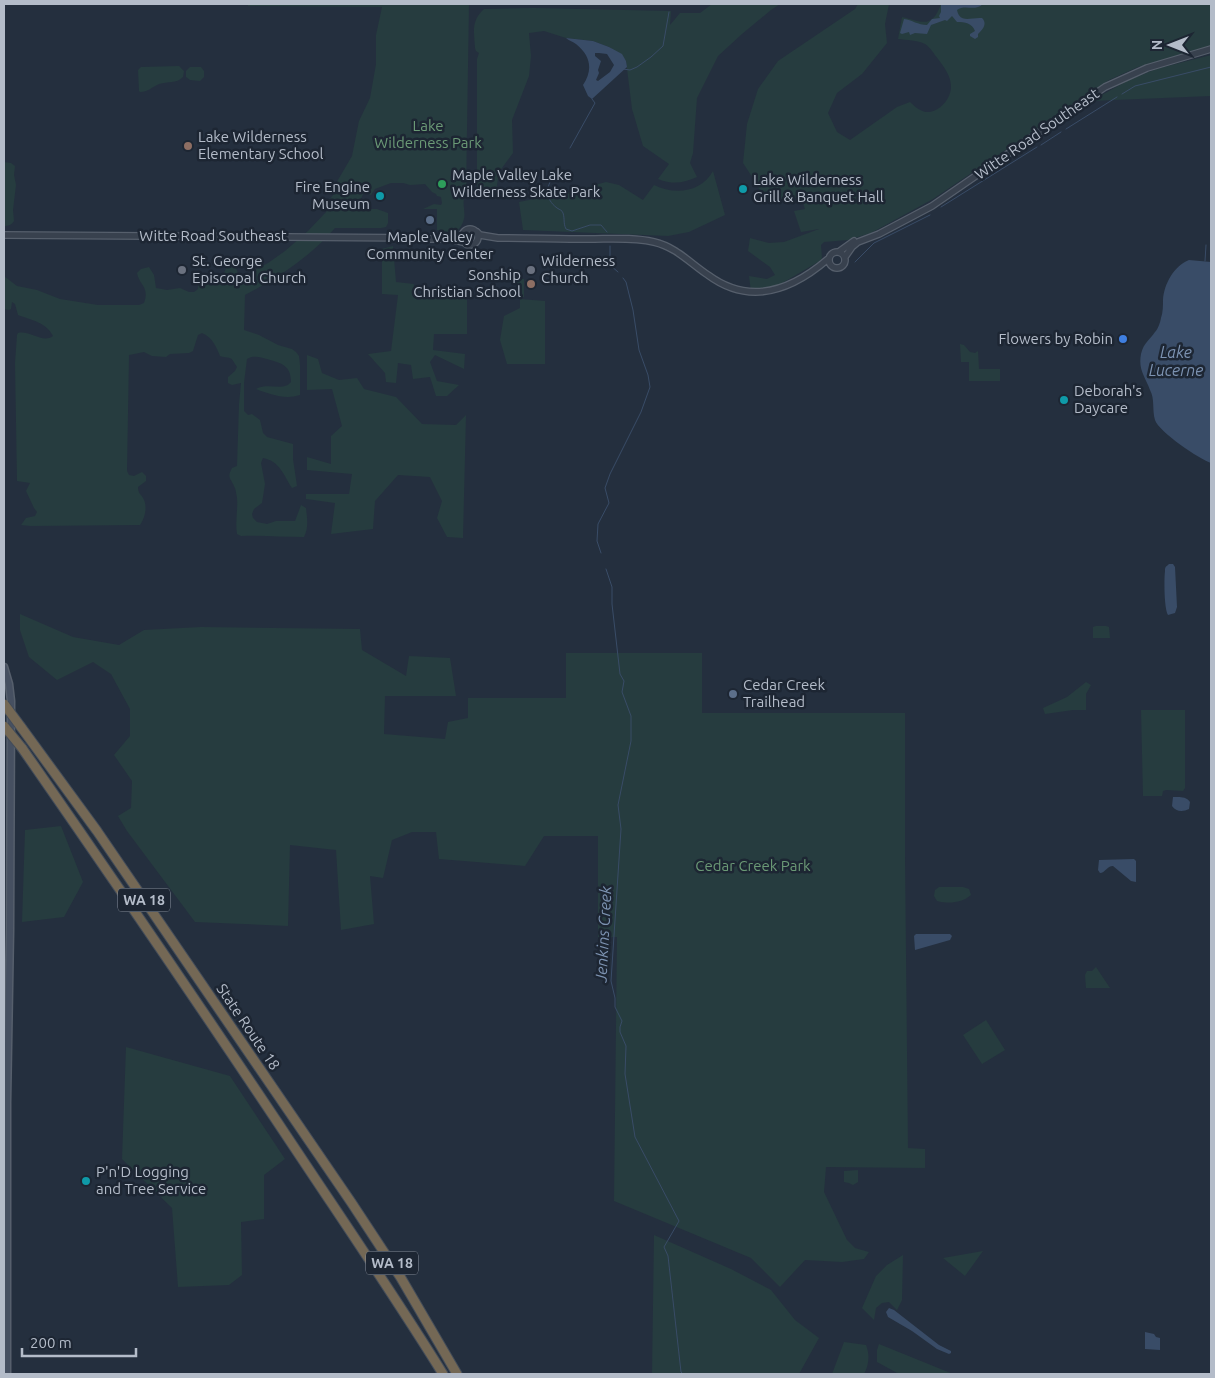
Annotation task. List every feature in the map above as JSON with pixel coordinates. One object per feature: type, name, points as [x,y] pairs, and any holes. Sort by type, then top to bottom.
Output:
[{"type":"highway","name":"State Route 18","points":[[4,704],[97,831],[351,1202],[401,1278],[457,1374]]},
{"type":"highway","name":"State Route 18","points":[[4,726],[22,748],[251,1082],[376,1268],[443,1374]]},
{"type":"main road","points":[[4,667],[11,701],[7,1094],[8,1374]]},
{"type":"street","name":"Witte Road Southeast","points":[[830,262],[837,268],[842,267],[845,257],[858,242],[932,206],[1105,86],[1147,68],[1211,49]]},
{"type":"street","points":[[471,229],[477,232],[478,238],[476,243],[469,246],[464,242],[463,232],[471,229]]},
{"type":"street","name":"Witte Road Southeast","points":[[422,238],[424,235],[455,236],[463,232]]},
{"type":"street","name":"Witte Road Southeast","points":[[477,232],[480,235],[498,238],[630,239],[654,242],[672,248],[722,284],[732,289],[746,292],[760,292],[779,288],[793,283],[816,268],[830,262]]},
{"type":"street","name":"Witte Road Southeast","points":[[4,235],[422,238],[455,239],[464,242]]},
{"type":"street","name":"Witte Road Southeast","points":[[830,262],[832,252],[840,252],[855,240],[871,236]]},
{"type":"street","name":"Witte Road Southeast","points":[[476,243],[498,238]]},
{"type":"street","points":[[840,252],[845,257]]},
{"type":"green space","name":"Lake Wilderness Park","points":[[248,4],[469,4],[466,193],[462,225],[458,230],[447,232],[437,230],[437,209],[423,209],[434,204],[441,205],[441,197],[432,192],[425,184],[391,183],[375,189],[371,195],[364,192],[359,203],[366,209],[377,209],[388,213],[386,227],[335,228],[293,266],[245,295],[244,330],[292,349],[299,356],[300,365],[300,395],[283,397],[256,389],[266,386],[280,387],[288,385],[291,382],[291,376],[287,368],[262,358],[254,357],[247,359],[244,383],[244,411],[248,415],[252,414],[260,420],[263,433],[267,437],[293,444],[297,486],[292,488],[278,466],[274,462],[263,458],[261,463],[265,484],[262,503],[254,509],[252,514],[257,522],[267,524],[276,521],[295,521],[301,505],[306,508],[307,515],[304,537],[241,536],[237,534],[237,498],[229,476],[232,468],[237,466],[241,383],[232,385],[228,383],[228,377],[237,367],[232,359],[220,356],[211,339],[202,333],[198,335],[193,351],[189,353],[170,354],[166,357],[152,356],[144,352],[129,355],[127,471],[129,475],[134,476],[142,472],[146,476],[146,481],[138,487],[145,501],[146,508],[140,525],[21,525],[26,518],[35,516],[37,512],[26,491],[30,483],[17,481],[15,363],[17,335],[18,333],[27,333],[41,338],[53,336],[42,325],[18,315],[15,304],[12,302],[11,309],[4,309],[4,276],[17,286],[37,290],[60,299],[98,305],[139,305],[144,303],[146,293],[137,273],[141,269],[149,267],[154,275],[156,288],[167,290],[180,288],[194,292],[198,289],[199,280],[204,276],[221,276],[226,268],[235,266],[240,278],[268,263],[285,251],[327,211],[327,203],[333,195],[335,185],[352,156],[359,121],[370,98],[376,64],[376,35],[382,7],[248,6]]},
{"type":"green space","points":[[712,4],[780,4],[718,56],[697,98],[693,153],[690,163],[697,177],[678,183],[658,179],[669,164],[643,146],[632,109],[626,61],[609,47],[593,41],[566,38],[544,31],[529,33],[531,56],[529,76],[512,120],[513,153],[499,172],[495,198],[477,198],[477,59],[479,53],[475,48],[474,31],[475,22],[484,9],[534,8],[671,11],[670,25],[680,13],[700,13]]},
{"type":"green space","points":[[858,4],[889,4],[885,24],[887,43],[862,74],[837,93],[828,113],[837,132],[850,140],[897,107],[910,102],[922,111],[931,112],[940,108],[947,100],[951,87],[950,79],[945,68],[932,51],[927,45],[922,43],[898,39],[902,17],[926,22],[934,17],[941,4],[1211,4],[1211,47],[1138,67],[1109,80],[933,199],[871,233],[848,240],[824,242],[821,245],[822,259],[818,262],[779,285],[751,292],[749,276],[767,279],[775,275],[770,267],[748,251],[750,238],[769,243],[784,242],[819,229],[801,232],[794,211],[805,209],[801,197],[763,202],[758,186],[743,163],[747,124],[758,89],[778,61],[855,9]]},
{"type":"green space","points":[[1211,55],[1211,96],[1091,101],[1127,81],[1156,69]]},
{"type":"green space","points":[[179,66],[184,71],[183,77],[180,79],[175,82],[159,84],[145,91],[139,91],[138,70],[141,67]]},
{"type":"green space","points":[[190,67],[201,67],[204,71],[204,77],[200,81],[190,80],[186,77],[186,71]]},
{"type":"green space","points":[[4,162],[15,166],[16,185],[13,210],[14,221],[10,225],[4,226]]},
{"type":"green space","points":[[713,171],[725,215],[689,232],[668,236],[523,230],[519,202],[606,182],[619,185],[643,200],[654,185],[670,190],[686,190],[702,184]]},
{"type":"green space","points":[[393,246],[396,282],[414,284],[413,297],[467,299],[467,334],[434,334],[433,350],[465,354],[464,369],[435,355],[430,362],[437,381],[459,385],[447,396],[436,396],[430,377],[413,379],[411,365],[398,363],[396,383],[386,382],[385,373],[368,354],[391,351],[398,295],[382,294],[382,249]]},
{"type":"green space","points":[[517,273],[522,273],[522,279],[524,279],[524,297],[517,297]]},
{"type":"green space","points":[[520,299],[545,301],[545,364],[507,364],[500,340],[504,316],[520,308]]},
{"type":"green space","points":[[960,344],[964,345],[970,352],[975,353],[978,351],[979,369],[1000,369],[1000,381],[969,381],[969,362],[961,362]]},
{"type":"green space","points":[[307,355],[318,359],[322,373],[339,380],[357,378],[364,389],[396,397],[422,424],[456,425],[466,415],[463,538],[447,537],[437,518],[442,501],[430,477],[398,475],[375,501],[373,529],[331,534],[335,503],[306,499],[306,494],[349,494],[352,474],[307,470],[307,457],[331,464],[331,436],[342,426],[332,389],[307,390]]},
{"type":"green space","name":"Cedar Creek Park","points":[[20,614],[73,637],[119,645],[144,630],[201,627],[360,629],[362,650],[406,676],[409,656],[450,658],[456,696],[385,696],[384,734],[445,739],[448,722],[468,718],[468,698],[566,698],[566,653],[702,653],[702,713],[905,713],[908,1148],[925,1149],[925,1168],[826,1167],[824,1192],[847,1240],[855,1248],[869,1252],[864,1259],[842,1262],[805,1260],[780,1287],[751,1258],[614,1201],[617,937],[598,937],[598,836],[544,836],[525,866],[439,859],[436,832],[412,832],[392,840],[383,878],[370,876],[374,924],[341,930],[336,850],[290,845],[288,926],[195,922],[127,831],[118,816],[131,808],[132,781],[114,755],[130,736],[130,709],[111,674],[93,662],[57,680],[29,657],[20,630]]},
{"type":"green space","points":[[1093,627],[1109,627],[1110,638],[1093,638]]},
{"type":"green space","points":[[1086,682],[1091,685],[1086,694],[1086,710],[1045,714],[1043,708],[1067,697]]},
{"type":"green space","points":[[1141,710],[1185,710],[1185,788],[1183,791],[1166,790],[1163,791],[1162,796],[1143,796]]},
{"type":"green space","points":[[61,826],[83,882],[64,917],[22,922],[25,830]]},
{"type":"green space","points":[[939,887],[963,887],[969,889],[971,895],[964,900],[955,902],[937,901],[934,896],[935,890]]},
{"type":"green space","points":[[1096,967],[1110,988],[1086,988],[1085,975],[1087,971],[1092,971]]},
{"type":"green space","points":[[986,1020],[1005,1050],[982,1064],[963,1035]]},
{"type":"green space","points":[[126,1047],[230,1076],[285,1159],[264,1175],[264,1219],[241,1222],[242,1275],[229,1285],[178,1287],[172,1208],[122,1159]]},
{"type":"green space","points":[[858,1170],[858,1182],[853,1185],[844,1182],[844,1171]]},
{"type":"green space","points":[[654,1235],[731,1269],[771,1290],[795,1320],[819,1338],[799,1374],[652,1374]]},
{"type":"green space","points":[[983,1251],[965,1276],[943,1258]]},
{"type":"green space","points":[[903,1255],[902,1300],[897,1310],[889,1302],[882,1303],[876,1308],[874,1320],[862,1308],[876,1276],[887,1265]]},
{"type":"green space","points":[[844,1342],[866,1345],[868,1360],[864,1374],[832,1374]]},
{"type":"green space","points":[[879,1344],[953,1374],[899,1374],[877,1362]]},
{"type":"water","points":[[941,4],[983,4],[977,7],[960,8],[957,10],[958,14],[963,18],[982,18],[984,20],[983,29],[978,34],[978,37],[975,39],[970,36],[975,31],[974,28],[965,23],[957,22],[952,16],[947,21],[931,25],[927,34],[915,33],[910,35],[909,32],[900,33],[904,19],[927,25],[932,19],[940,18]]},
{"type":"water","points":[[566,38],[593,41],[609,47],[622,54],[627,67],[592,99],[588,96],[583,85],[589,69],[585,53]],"holes":[[[595,53],[607,54],[614,65],[610,72],[598,81],[596,80],[601,61],[595,56]]]},
{"type":"water","name":"Lake Lucerne","points":[[1189,260],[1211,262],[1211,463],[1180,444],[1158,425],[1154,416],[1152,393],[1142,373],[1140,364],[1144,347],[1159,324],[1163,311],[1165,288],[1174,271]]},
{"type":"water","points":[[1169,564],[1173,564],[1175,567],[1177,607],[1175,613],[1168,615],[1164,580],[1165,568]]},
{"type":"water","points":[[1173,797],[1182,797],[1188,800],[1190,802],[1189,809],[1182,811],[1172,806]]},
{"type":"water","points":[[1134,859],[1136,861],[1136,882],[1131,881],[1113,866],[1102,873],[1098,870],[1099,860]]},
{"type":"water","points":[[916,934],[950,934],[952,936],[950,940],[915,950],[914,936]]},
{"type":"water","points":[[889,1308],[939,1345],[951,1351],[951,1353],[949,1354],[937,1349],[888,1317],[886,1312]]},
{"type":"water","points":[[1145,1332],[1160,1338],[1160,1350],[1145,1349]]},
{"type":"waterway","name":"Jenkins Creek","points":[[623,69],[630,70],[637,67],[663,46],[669,12]]},
{"type":"waterway","points":[[1122,94],[1135,86],[1211,67]]},
{"type":"waterway","points":[[1066,129],[1117,97]]},
{"type":"waterway","name":"Jenkins Creek","points":[[570,148],[595,103],[592,99]]},
{"type":"waterway","points":[[1041,145],[1061,132]]},
{"type":"waterway","points":[[941,207],[1037,147]]},
{"type":"waterway","name":"Jenkins Creek","points":[[554,176],[549,184],[548,197],[563,212],[566,229],[572,231],[590,225],[601,225],[607,232]]},
{"type":"waterway","points":[[855,262],[874,243],[930,215]]},
{"type":"waterway","points":[[1205,261],[1206,245]]},
{"type":"waterway","name":"Jenkins Creek","points":[[610,246],[610,265],[618,272]]},
{"type":"waterway","name":"Jenkins Creek","points":[[601,553],[597,541],[598,524],[609,503],[605,488],[641,412],[650,387],[648,375],[639,350],[633,310],[626,282],[623,278]]},
{"type":"waterway","name":"Jenkins Creek","points":[[606,569],[612,587],[612,604],[620,674],[624,681],[622,692],[631,716],[631,741],[618,805],[621,829],[611,981],[615,1007],[622,1021],[620,1032],[626,1046],[625,1074],[635,1137],[679,1221],[664,1247],[668,1256],[681,1372],[683,1374]]},
{"type":"place","name":"Lake Wilderness Elementary School","points":[[188,146]]},
{"type":"place","name":"Maple Valley Lake Wilderness Skate Park","points":[[442,184]]},
{"type":"place","name":"Lake Wilderness Grill & Banquet Hall","points":[[743,189]]},
{"type":"place","name":"Fire Engine Museum","points":[[380,196]]},
{"type":"place","name":"Maple Valley Community Center","points":[[430,220]]},
{"type":"place","name":"St. George Episcopal Church","points":[[182,270]]},
{"type":"place","name":"Wilderness Church","points":[[531,270]]},
{"type":"place","name":"Sonship Christian School","points":[[531,284]]},
{"type":"place","name":"Flowers by Robin","points":[[1123,339]]},
{"type":"place","name":"Deborah's Daycare","points":[[1064,400]]},
{"type":"place","name":"Cedar Creek Trailhead","points":[[733,694]]},
{"type":"place","name":"P'n'D Logging and Tree Service","points":[[86,1181]]}]
